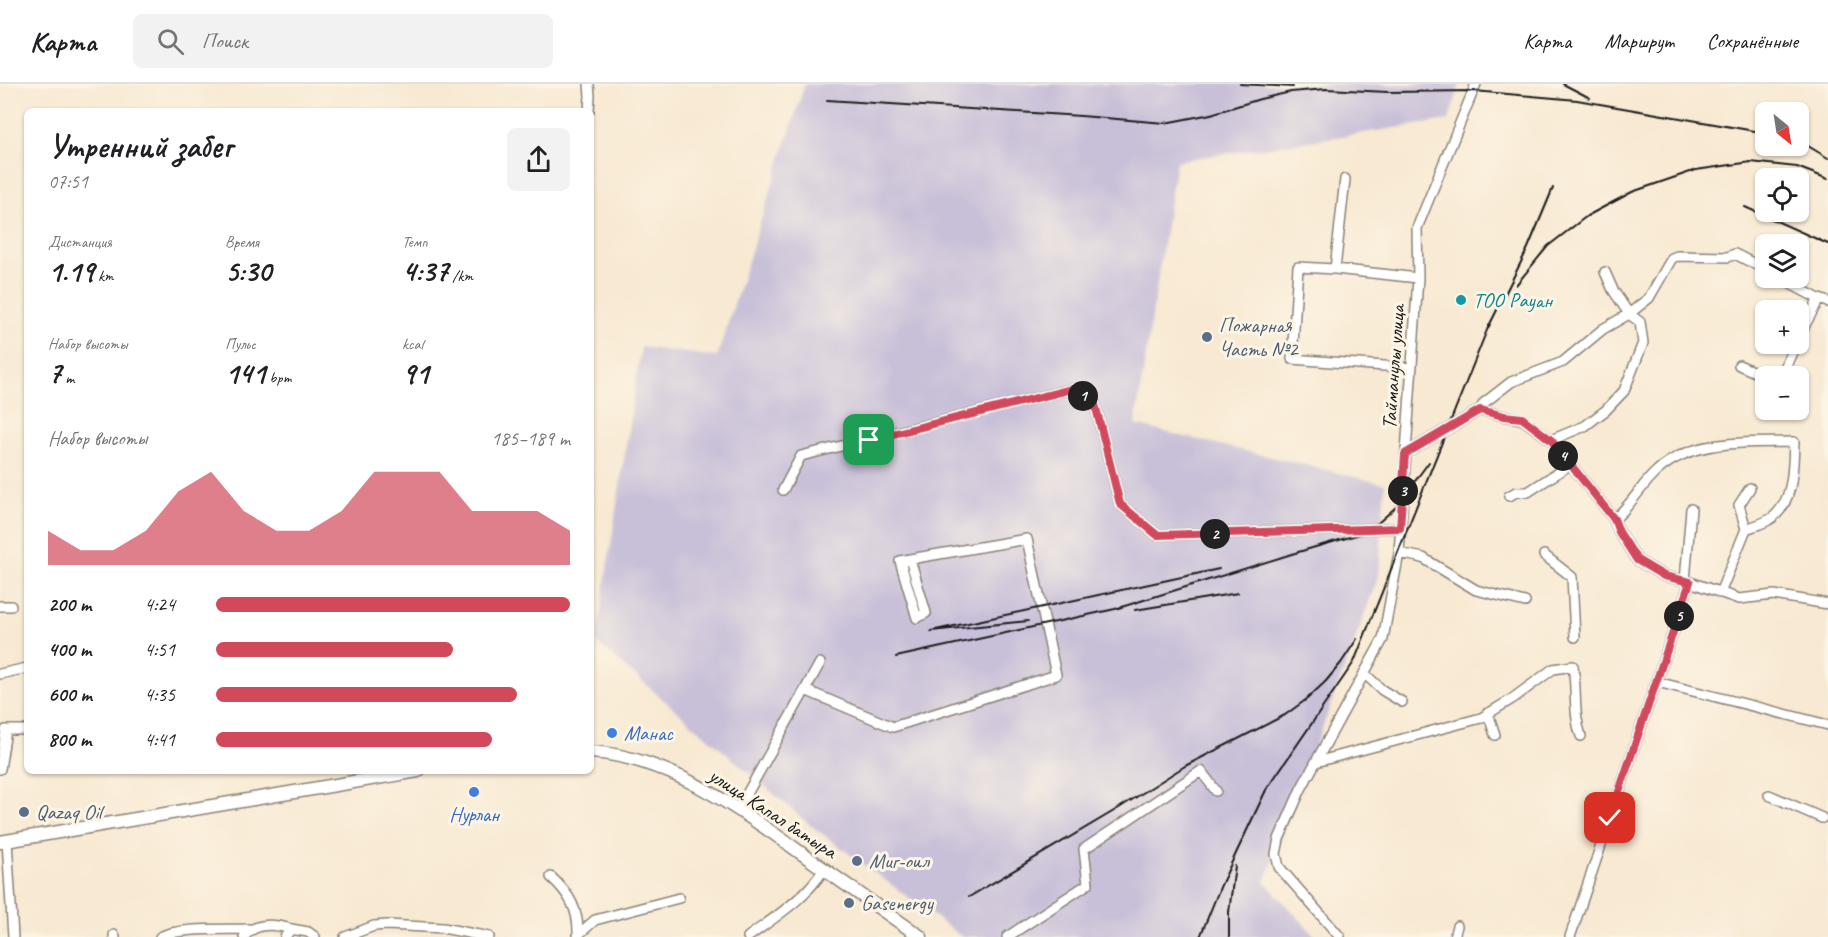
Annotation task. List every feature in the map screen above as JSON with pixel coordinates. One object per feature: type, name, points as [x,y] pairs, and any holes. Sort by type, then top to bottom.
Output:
[{"type":"main road","name":"улица Капал батыра","points":[[594,752],[605,752],[653,765],[680,777],[738,810],[921,937]]},
{"type":"main road","points":[[4,841],[400,774]]},
{"type":"street","points":[[589,84],[589,108]]},
{"type":"street","name":"Тайманулы улица","points":[[1340,937],[1279,867],[1276,854],[1284,828],[1301,789],[1383,639],[1399,554],[1418,278],[1417,228],[1476,84]]},
{"type":"street","points":[[1335,269],[1345,178]]},
{"type":"street","points":[[1405,454],[1480,410],[1511,382],[1563,362],[1603,329],[1629,314],[1649,298],[1672,258],[1677,256],[1728,257],[1735,254],[1755,264]]},
{"type":"street","points":[[1411,368],[1292,359],[1298,267],[1418,278]]},
{"type":"street","points":[[1551,440],[1585,426],[1606,410],[1624,391],[1643,343],[1640,322],[1629,314],[1613,290],[1605,272]]},
{"type":"street","points":[[1799,288],[1823,300],[1809,321]]},
{"type":"street","points":[[1738,364],[1755,372]]},
{"type":"street","points":[[783,490],[801,456],[1072,389],[1095,404],[1120,504],[1157,535],[1400,528]]},
{"type":"street","points":[[1480,410],[1522,418],[1551,440],[1614,519],[1619,532],[1637,560],[1664,576],[1739,598],[1774,595],[1828,604]]},
{"type":"street","points":[[1614,519],[1625,510],[1658,470],[1696,448],[1731,444],[1794,442],[1792,485],[1783,505],[1773,518],[1746,530]]},
{"type":"street","points":[[1509,496],[1516,492],[1528,492],[1571,464]]},
{"type":"street","points":[[1720,593],[1746,530],[1739,505],[1750,488]]},
{"type":"street","points":[[1570,937],[1657,682],[1687,581],[1691,509]]},
{"type":"street","points":[[805,690],[893,727],[1056,675],[1027,539],[900,561],[917,618],[926,613],[910,560]]},
{"type":"street","points":[[1399,554],[1423,558],[1476,590],[1525,602]]},
{"type":"street","points":[[1544,555],[1572,578],[1575,637]]},
{"type":"street","points":[[0,606],[11,606]]},
{"type":"street","points":[[738,810],[819,663]]},
{"type":"street","points":[[1316,762],[1480,718],[1512,699],[1552,669],[1573,666],[1576,683],[1576,723],[1581,736]]},
{"type":"street","points":[[0,674],[24,669]]},
{"type":"street","points":[[1364,673],[1383,690],[1402,702]]},
{"type":"street","points":[[1657,682],[1828,725]]},
{"type":"street","points":[[1488,713],[1495,735]]},
{"type":"street","points":[[0,769],[6,730],[24,730]]},
{"type":"street","points":[[1007,937],[1088,884],[1084,849],[1201,771],[1216,791]]},
{"type":"street","points":[[1769,795],[1822,818]]},
{"type":"street","points":[[4,841],[13,937]]},
{"type":"street","points":[[748,937],[815,884],[824,869]]},
{"type":"street","points":[[551,877],[568,893],[578,924],[578,935]]},
{"type":"street","points":[[578,935],[595,920],[680,898]]},
{"type":"street","points":[[160,937],[178,932],[246,933],[271,925],[288,933],[308,932],[315,937]]},
{"type":"street","points":[[345,937],[374,926],[387,925],[443,928],[489,937]]},
{"type":"street","points":[[1454,937],[1457,926]]},
{"type":"shaded area","points":[[805,84],[1460,84],[1449,120],[1176,161],[1135,425],[1385,484],[1379,575],[1265,882],[1316,937],[962,937],[809,824],[596,642],[641,347],[717,357]]},
{"type":"railway","points":[[1240,84],[1293,87]]},
{"type":"railway","points":[[1563,84],[1590,98]]},
{"type":"railway","points":[[827,100],[1165,123],[1211,114],[1291,92],[1326,89],[1388,92],[1474,91],[1577,100],[1755,131]]},
{"type":"railway","points":[[1809,147],[1828,158]]},
{"type":"railway","points":[[1516,285],[1548,246],[1587,216],[1632,192],[1696,170],[1751,162],[1797,167],[1828,179]]},
{"type":"railway","points":[[1200,937],[1221,885],[1266,790],[1354,662],[1487,330],[1528,248],[1553,188]]},
{"type":"railway","points":[[1745,207],[1828,244]]},
{"type":"railway","points":[[896,657],[1115,609],[1360,534],[1378,523],[1396,507],[1429,462]]},
{"type":"railway","points":[[1028,621],[931,631],[1219,569]]},
{"type":"railway","points":[[1135,610],[1238,593]]},
{"type":"railway","points":[[969,897],[1185,766],[1285,715],[1326,681],[1357,639]]},
{"type":"railway","points":[[1229,937],[1229,912],[1235,866]]},
{"type":"place","name":"ТОО Рауан","points":[[1461,300]]},
{"type":"place","name":"Пожарная Часть №2","points":[[1207,337]]},
{"type":"place","name":"Манас","points":[[612,733]]},
{"type":"place","name":"Нурлан","points":[[474,792]]},
{"type":"place","name":"Qazaq Oil","points":[[24,812]]},
{"type":"place","name":"Миг-оил","points":[[857,861]]},
{"type":"place","name":"Gasenergy","points":[[849,903]]},
{"type":"route","points":[[869,440],[1072,389],[1095,404],[1120,504],[1157,535],[1400,528],[1405,454],[1480,410],[1522,418],[1551,440],[1571,464],[1614,519],[1619,532],[1637,560],[1664,576],[1690,582],[1610,818]]}]
